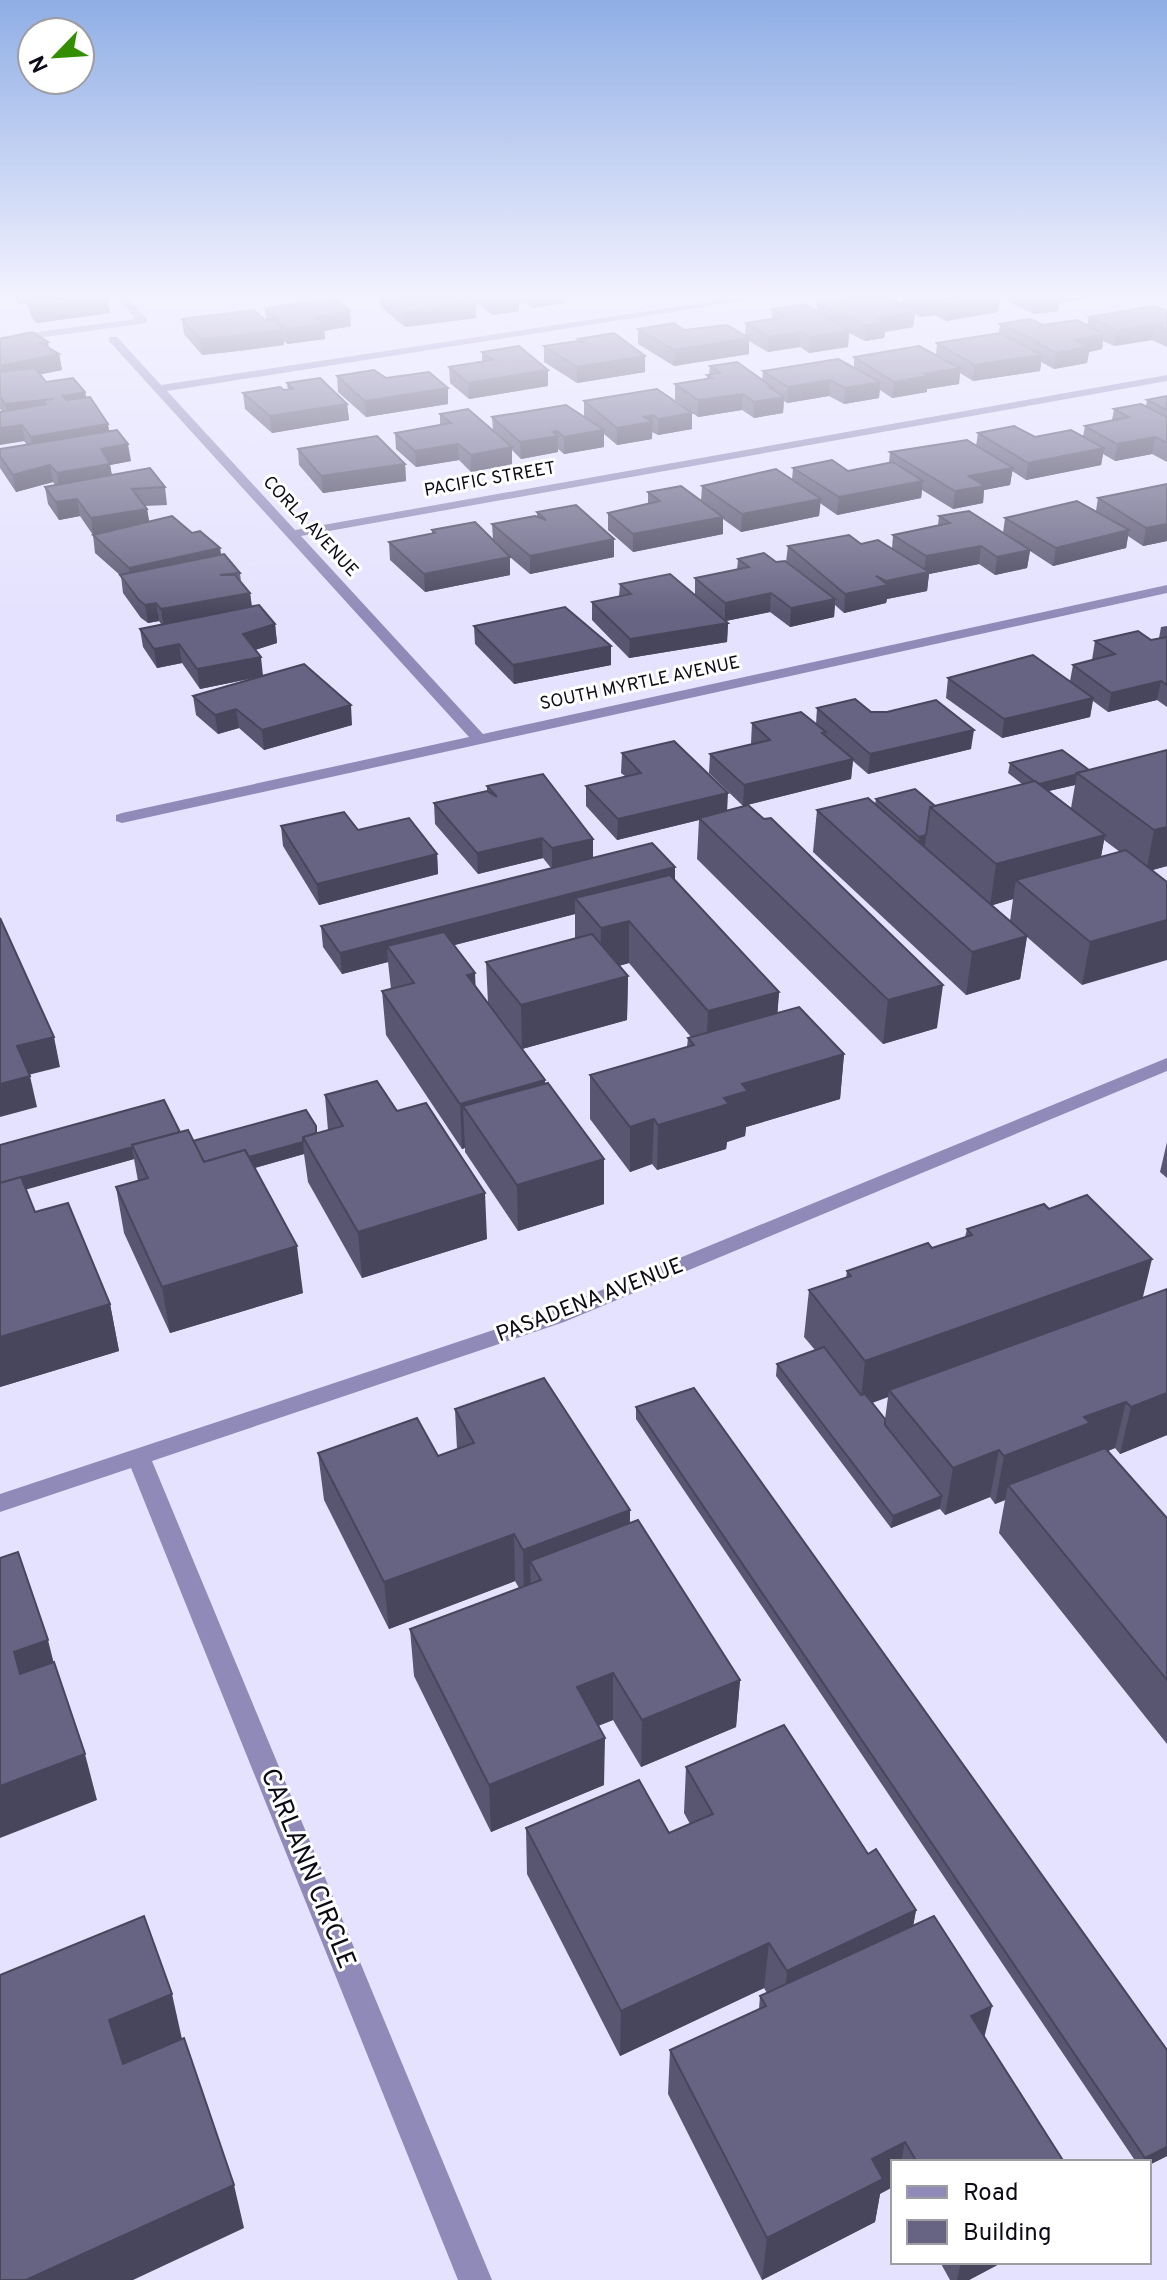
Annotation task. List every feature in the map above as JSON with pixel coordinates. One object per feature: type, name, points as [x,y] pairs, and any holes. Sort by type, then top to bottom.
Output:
[{"type":"street","name":"CORLA AVENUE","points":[[171,402],[480,740]]},
{"type":"street","name":"PACIFIC STREET","points":[[292,534],[1030,402]]},
{"type":"street","name":"SOUTH MYRTLE AVENUE","points":[[122,818],[1167,589]]},
{"type":"street","name":"PASADENA AVENUE","points":[[0,1503],[556,1317],[1167,1064]]},
{"type":"street","name":"CARLANN CIRCLE","points":[[139,1458],[475,2280]]},
{"type":"building","points":[[94,402],[108,424],[31,437],[22,425],[0,428],[0,412],[46,404]]},
{"type":"building","points":[[254,402],[347,404],[270,416]]},
{"type":"building","points":[[586,402],[677,402],[692,413],[658,419],[653,415],[644,417],[652,422],[617,428]]},
{"type":"building","points":[[1152,402],[1167,402],[1167,410]]},
{"type":"building","points":[[1141,404],[1167,417],[1167,443],[1155,437],[1117,444],[1085,426],[1129,417],[1114,409]]},
{"type":"building","points":[[566,405],[604,430],[564,437],[557,431],[553,432],[558,436],[520,442],[492,417]]},
{"type":"building","points":[[468,409],[512,447],[471,455],[458,444],[415,451],[395,433],[451,423],[440,414]]},
{"type":"building","points":[[1014,426],[1035,437],[1071,430],[1104,448],[1028,463],[978,433]]},
{"type":"building","points":[[117,430],[128,444],[101,449],[110,464],[57,473],[50,465],[13,475],[0,456],[0,449]]},
{"type":"building","points":[[377,436],[405,464],[321,476],[298,449]]},
{"type":"building","points":[[967,440],[1013,468],[969,476],[985,486],[955,491],[890,452]]},
{"type":"building","points":[[832,460],[848,471],[893,462],[923,481],[839,497],[793,468]]},
{"type":"building","points":[[150,468],[165,487],[132,489],[147,509],[91,518],[77,499],[56,502],[45,487]]},
{"type":"building","points":[[776,469],[821,499],[742,514],[702,486]]},
{"type":"building","points":[[1167,484],[1167,524],[1146,528],[1098,498]]},
{"type":"building","points":[[681,486],[723,517],[633,534],[608,513],[660,501],[648,492]]},
{"type":"building","points":[[1077,501],[1129,530],[1056,548],[1005,518]]},
{"type":"building","points":[[576,505],[614,539],[530,556],[492,524],[535,516],[546,520],[537,512]]},
{"type":"building","points":[[969,511],[1030,550],[997,557],[981,546],[926,556],[893,535],[950,523],[939,516]]},
{"type":"building","points":[[172,516],[192,533],[200,531],[220,548],[129,568],[93,535]]},
{"type":"building","points":[[475,522],[510,557],[424,574],[389,542],[435,533],[432,530]]},
{"type":"building","points":[[849,535],[861,544],[878,540],[929,572],[886,581],[876,576],[888,585],[845,594],[788,546]]},
{"type":"building","points":[[764,553],[776,562],[785,561],[835,599],[791,608],[771,593],[725,603],[695,578],[749,567],[738,559]]},
{"type":"building","points":[[224,554],[240,573],[220,575],[235,575],[250,593],[161,609],[156,603],[145,605],[120,575]]},
{"type":"building","points":[[670,574],[728,623],[630,639],[592,602],[631,594],[620,584]]},
{"type":"building","points":[[259,605],[275,624],[243,634],[261,657],[197,669],[179,644],[154,649],[140,629]]},
{"type":"building","points":[[565,607],[611,646],[513,665],[474,626]]},
{"type":"building","points":[[1138,631],[1151,640],[1167,637],[1167,685],[1161,681],[1111,693],[1073,665],[1115,654],[1095,641]]},
{"type":"building","points":[[1033,655],[1093,698],[1004,719],[948,678]]},
{"type":"building","points":[[304,664],[351,705],[262,730],[236,709],[215,715],[193,696]]},
{"type":"building","points":[[855,699],[871,712],[887,712],[936,700],[974,730],[870,754],[817,708]]},
{"type":"building","points":[[801,712],[853,759],[744,785],[710,754],[770,740],[752,723]]},
{"type":"building","points":[[674,741],[728,793],[618,819],[586,786],[641,773],[622,753]]},
{"type":"building","points":[[1062,750],[1089,770],[1039,784],[1010,763]]},
{"type":"building","points":[[1167,750],[1167,827],[1154,830],[1077,773]]},
{"type":"building","points":[[543,774],[593,839],[552,848],[542,838],[477,853],[434,803],[487,791],[497,797],[487,786]]},
{"type":"building","points":[[1035,781],[1105,835],[996,864],[930,807]]},
{"type":"building","points":[[915,789],[935,806],[930,807],[926,835],[919,837],[876,799]]},
{"type":"building","points":[[868,798],[1027,936],[972,952],[817,810]]},
{"type":"building","points":[[748,805],[764,819],[771,818],[943,985],[888,1000],[699,818]]},
{"type":"building","points":[[344,812],[358,830],[409,818],[437,854],[317,884],[281,826]]},
{"type":"building","points":[[652,843],[675,867],[340,953],[321,926]]},
{"type":"building","points":[[1126,850],[1167,882],[1167,920],[1090,942],[1016,880]]},
{"type":"building","points":[[670,875],[779,992],[708,1011],[629,921],[601,928],[575,898]]},
{"type":"building","points":[[0,918],[54,1037],[17,1046],[30,1076],[0,1084]]},
{"type":"building","points":[[444,932],[475,973],[467,975],[545,1080],[460,1104],[382,991],[414,983],[387,946]]},
{"type":"building","points":[[592,934],[628,976],[521,1005],[486,962]]},
{"type":"building","points":[[799,1007],[844,1054],[742,1084],[748,1091],[724,1098],[729,1104],[658,1125],[654,1119],[630,1127],[590,1075],[694,1045],[688,1038]]},
{"type":"building","points":[[377,1081],[397,1111],[426,1103],[485,1193],[358,1232],[303,1137],[343,1126],[325,1095]]},
{"type":"building","points":[[548,1083],[604,1159],[517,1185],[463,1106]]},
{"type":"building","points":[[164,1100],[180,1132],[0,1183],[0,1145]]},
{"type":"building","points":[[306,1110],[316,1126],[316,1133],[303,1137],[303,1142],[249,1157],[245,1150],[204,1162],[193,1141]]},
{"type":"building","points":[[188,1130],[204,1162],[245,1150],[297,1246],[162,1287],[116,1187],[148,1178],[132,1145]]},
{"type":"building","points":[[21,1177],[35,1212],[68,1203],[110,1304],[0,1337],[0,1183]]},
{"type":"building","points":[[1087,1195],[1152,1259],[865,1361],[809,1290],[851,1276],[847,1271],[928,1243],[932,1248],[972,1235],[967,1229],[1044,1204],[1049,1209]]},
{"type":"building","points":[[1167,1289],[1167,1393],[1131,1407],[1126,1402],[1084,1417],[1090,1423],[1004,1456],[999,1450],[953,1468],[889,1390]]},
{"type":"building","points":[[824,1347],[861,1395],[865,1394],[885,1419],[885,1425],[942,1496],[893,1516],[777,1364]]},
{"type":"building","points":[[544,1378],[630,1510],[523,1550],[514,1534],[384,1582],[318,1453],[417,1418],[438,1456],[474,1443],[455,1409]]},
{"type":"building","points":[[694,1388],[1167,2050],[1167,2147],[1145,2158],[636,1407]]},
{"type":"building","points":[[1105,1448],[1167,1518],[1167,1680],[1008,1485]]},
{"type":"building","points":[[638,1520],[740,1680],[642,1720],[613,1673],[577,1687],[605,1738],[489,1785],[410,1629],[541,1580],[530,1561]]},
{"type":"building","points":[[18,1552],[48,1640],[14,1652],[20,1674],[54,1662],[85,1754],[0,1786],[0,1558]]},
{"type":"building","points":[[784,1725],[868,1854],[876,1849],[916,1910],[787,1971],[769,1943],[621,2011],[526,1828],[639,1780],[669,1833],[713,1814],[686,1767]]},
{"type":"building","points":[[144,1916],[172,1994],[109,2020],[123,2064],[184,2038],[234,2185],[26,2280],[0,2280],[0,1975]]},
{"type":"building","points":[[934,1916],[992,2006],[971,2016],[1063,2160],[916,2160],[905,2142],[872,2159],[883,2179],[767,2238],[670,2050],[766,2006],[760,1996]]}]
